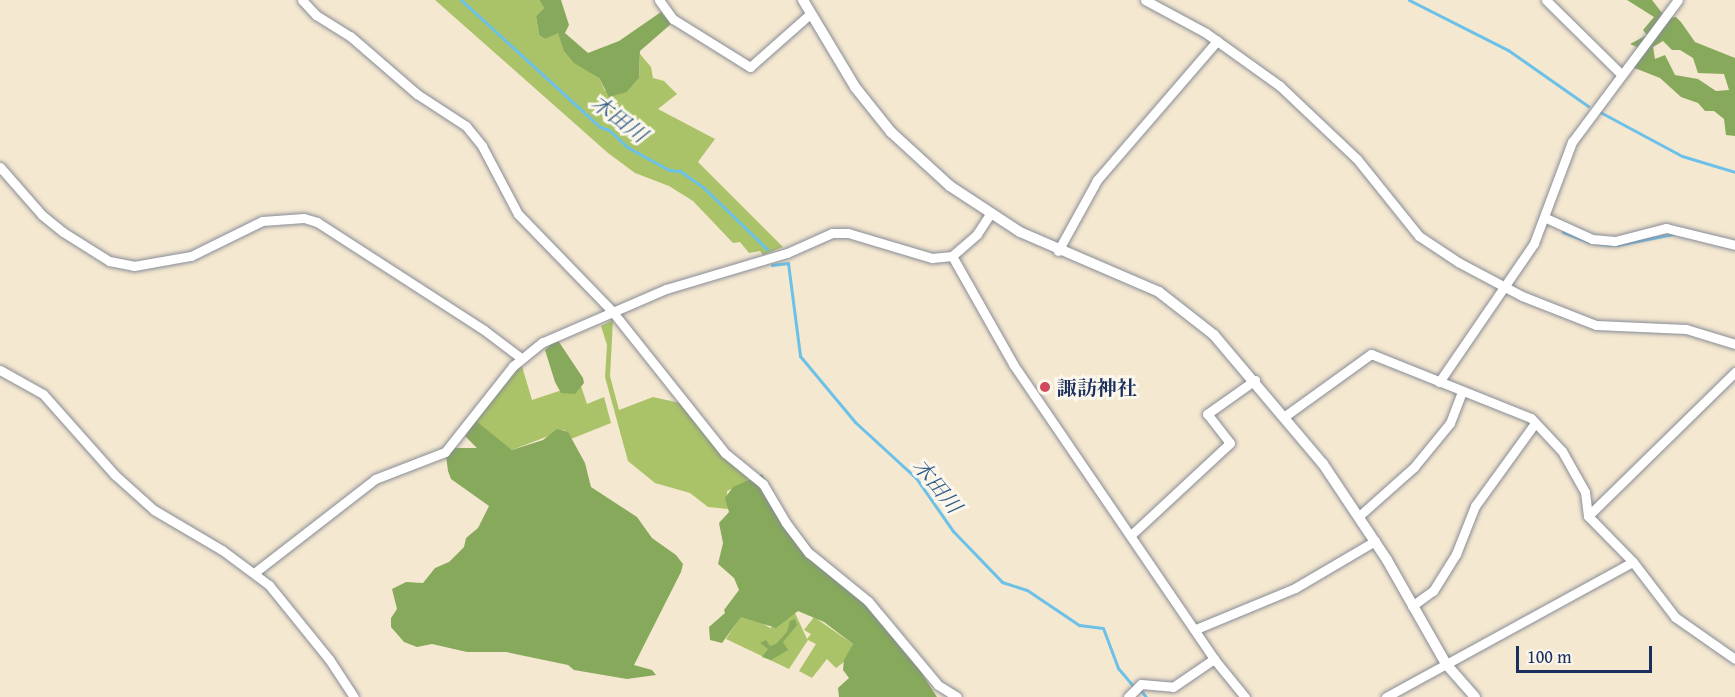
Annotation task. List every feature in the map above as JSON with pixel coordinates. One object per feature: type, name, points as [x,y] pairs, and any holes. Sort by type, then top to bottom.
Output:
[{"type":"street","points":[[302,0],[316,15],[350,36],[417,94],[466,126],[482,146],[518,214],[612,311],[725,453],[764,484],[786,523],[819,564],[868,601],[938,685],[957,697]]},
{"type":"street","points":[[659,0],[681,25],[750,67],[811,13]]},
{"type":"street","points":[[803,0],[855,87],[891,132],[919,160],[990,214],[1058,250],[1129,278],[1180,306],[1214,335],[1286,416],[1359,516],[1446,664],[1475,697]]},
{"type":"street","points":[[1145,0],[1217,41],[1280,86],[1357,159],[1419,236],[1505,287],[1596,326],[1686,329],[1735,344]]},
{"type":"street","points":[[1546,0],[1620,73]]},
{"type":"street","points":[[1439,382],[1505,287],[1546,218],[1572,142],[1620,73],[1678,0]]},
{"type":"street","points":[[1058,250],[1097,180],[1217,41]]},
{"type":"street","points":[[0,167],[42,215],[63,232],[109,261],[134,266],[192,256],[262,221],[304,218],[317,222],[484,330],[521,358]]},
{"type":"street","points":[[255,573],[375,479],[445,452],[521,358],[543,342],[666,289],[787,253],[832,233],[848,233],[932,258],[952,256],[977,234],[990,214]]},
{"type":"street","points":[[1546,218],[1592,239],[1615,241],[1666,228],[1735,245]]},
{"type":"street","points":[[952,256],[1013,364],[1196,629],[1214,659],[1245,697]]},
{"type":"street","points":[[1286,416],[1365,356],[1381,357],[1535,423],[1562,451],[1585,492],[1588,516],[1633,561],[1675,617],[1735,658]]},
{"type":"street","points":[[0,370],[44,394],[115,475],[154,510],[255,573],[284,600],[354,697]]},
{"type":"street","points":[[1588,516],[1735,372]]},
{"type":"street","points":[[1131,535],[1230,443],[1207,414],[1255,380]]},
{"type":"street","points":[[1359,516],[1414,467],[1450,423],[1462,392]]},
{"type":"street","points":[[1412,606],[1433,591],[1456,554],[1475,506],[1535,423]]},
{"type":"street","points":[[1196,629],[1295,588],[1375,541]]},
{"type":"street","points":[[1386,697],[1633,561]]},
{"type":"street","points":[[1128,697],[1141,684],[1173,687],[1214,659]]},
{"type":"green space","points":[[435,0],[539,0],[544,8],[536,16],[539,35],[545,39],[558,32],[565,51],[599,78],[605,91],[627,92],[639,78],[640,54],[651,67],[653,78],[664,81],[677,94],[658,109],[715,139],[698,162],[783,247],[763,255],[760,251],[749,253],[740,242],[733,243],[693,201],[669,186],[635,173],[608,153]]},
{"type":"green space","points":[[539,0],[561,0],[569,25],[565,33],[588,53],[619,41],[661,12],[671,24],[640,51],[639,78],[627,92],[609,97],[599,78],[574,63],[564,51],[558,33],[545,39],[539,35],[536,16],[544,8]]},
{"type":"green space","points":[[1627,0],[1652,0],[1666,18],[1676,17],[1695,42],[1735,58],[1735,136],[1726,135],[1724,119],[1714,111],[1705,111],[1698,103],[1681,97],[1660,78],[1632,67],[1631,57],[1637,47],[1630,44],[1647,35],[1643,30],[1654,17]],"holes":[[[1663,41],[1672,50],[1680,50],[1693,58],[1698,73],[1724,74],[1729,90],[1716,91],[1698,79],[1675,75],[1665,55],[1655,59],[1653,47]]]},
{"type":"green space","points":[[613,320],[610,376],[619,410],[653,397],[680,403],[728,461],[750,477],[746,483],[727,491],[728,509],[708,507],[690,493],[655,483],[628,461],[605,377],[607,345],[601,326]]},
{"type":"green space","points":[[557,339],[583,378],[584,383],[575,394],[561,393],[555,382],[545,350]]},
{"type":"green space","points":[[521,363],[532,400],[559,391],[575,393],[581,386],[587,404],[604,397],[611,423],[571,439],[564,430],[512,450],[491,437],[475,420]]},
{"type":"green space","points":[[476,421],[512,450],[543,440],[557,429],[568,432],[585,463],[591,487],[637,517],[652,538],[676,555],[683,564],[634,665],[652,670],[656,675],[627,679],[574,670],[568,665],[506,652],[467,652],[432,644],[417,647],[404,642],[391,627],[391,618],[397,609],[392,589],[406,582],[423,583],[435,568],[449,562],[464,547],[466,538],[478,528],[489,506],[451,479],[448,471],[446,456],[453,448],[477,448],[465,436]]},
{"type":"green space","points":[[762,474],[791,523],[821,560],[879,606],[937,697],[839,697],[838,688],[849,678],[843,670],[844,660],[853,644],[824,622],[798,611],[776,628],[741,617],[722,643],[710,640],[709,627],[725,613],[724,610],[739,590],[734,578],[718,564],[723,543],[719,523],[729,512],[725,498],[733,487]]},
{"type":"green space","points":[[795,613],[807,639],[811,634],[804,630],[814,617],[853,644],[844,662],[836,668],[827,659],[812,678],[799,671],[816,644],[808,640],[789,669],[726,639],[741,616],[756,619],[770,628]]},
{"type":"green space","points":[[795,619],[797,625],[783,642],[788,650],[771,660],[762,657],[768,649],[760,643],[766,640],[770,646],[776,644],[787,632],[790,621]]},
{"type":"waterway","name":"木田川","points":[[461,0],[600,127],[609,130],[627,147],[669,170],[680,171],[704,188],[767,249]]},
{"type":"waterway","points":[[1409,0],[1508,50],[1588,106]]},
{"type":"waterway","points":[[1600,112],[1682,156],[1735,172]]},
{"type":"waterway","points":[[1563,232],[1589,242],[1611,245]]},
{"type":"waterway","points":[[1617,245],[1673,234]]},
{"type":"waterway","name":"木田川","points":[[772,265],[788,263],[800,356],[855,422],[916,478],[953,531],[1002,582],[1027,590],[1079,625],[1103,628],[1118,668],[1134,687]]},
{"type":"waterway","name":"木田川","points":[[1142,692],[1146,697]]},
{"type":"place","name":"諏訪神社","points":[[1045,387]]}]
